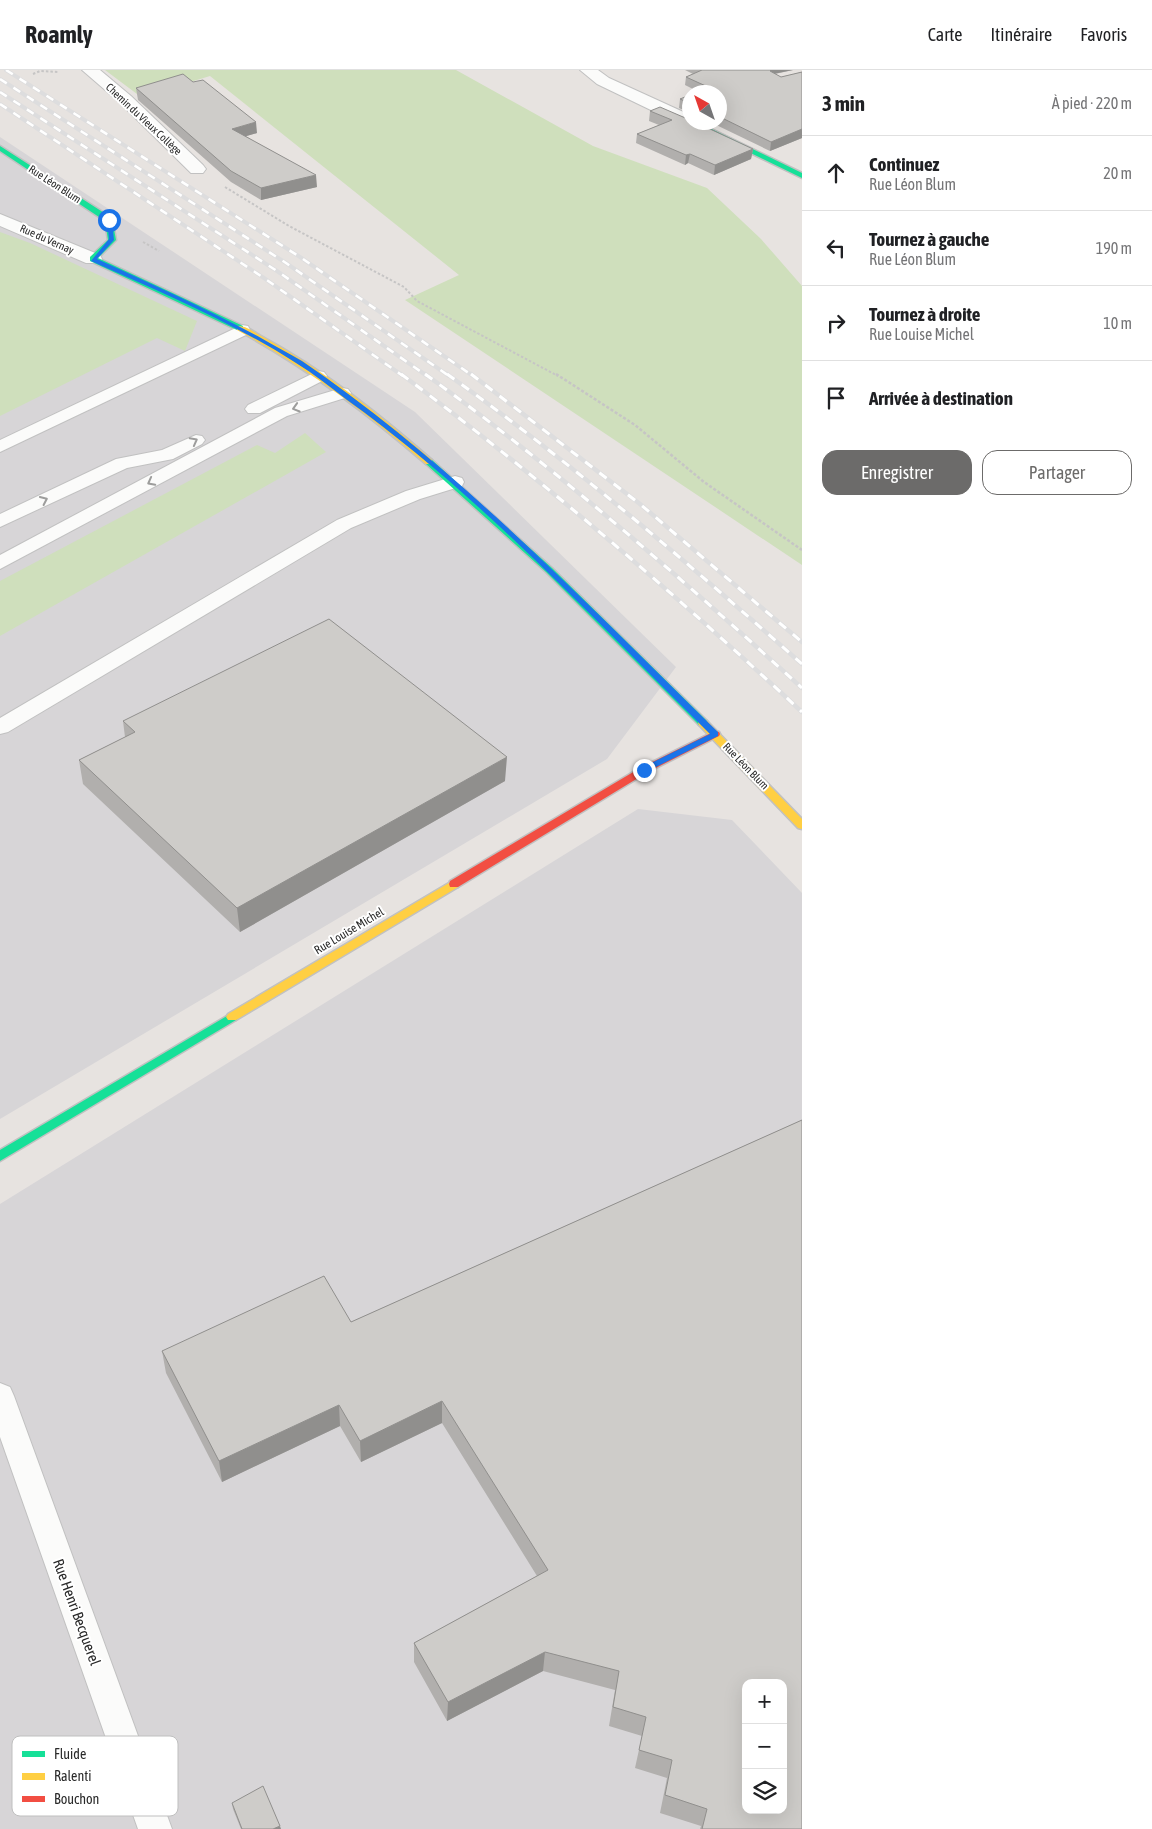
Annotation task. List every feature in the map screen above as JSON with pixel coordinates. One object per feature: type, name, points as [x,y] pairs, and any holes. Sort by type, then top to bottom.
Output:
[{"type":"street","name":"Chemin du Vieux Collège","points":[[90,70],[125,99],[197,169]]},
{"type":"street","points":[[588,70],[602,81],[682,118]]},
{"type":"street","points":[[707,130],[802,176]]},
{"type":"street","name":"Rue Léon Blum","points":[[0,148],[109,220],[112,240],[93,259],[242,330],[298,362],[384,423],[455,482],[533,555],[715,734],[802,825]]},
{"type":"street","name":"Rue du Vernay","points":[[0,219],[93,259]]},
{"type":"street","name":"Rue Louise Michel","points":[[0,1156],[644,770],[715,734]]},
{"type":"lane","points":[[0,447],[242,330]]},
{"type":"lane","points":[[0,521],[122,463],[167,454],[318,376]]},
{"type":"lane","points":[[0,563],[281,412],[342,393]]},
{"type":"lane","points":[[0,727],[344,524],[413,495],[455,482]]},
{"type":"lane","name":"Rue Henri Becquerel","points":[[0,1396],[122,1736]]},
{"type":"lane","name":"Rue Henri Becquerel","points":[[150,1816],[155,1829]]},
{"type":"path","points":[[197,169],[289,226],[404,287],[416,301],[574,384],[635,425],[704,482],[802,550]]},
{"type":"shaded area","points":[[0,137],[415,412],[676,667],[607,759],[0,1119]]},
{"type":"shaded area","points":[[638,809],[732,820],[802,893],[802,1829],[0,1829],[0,1204]]},
{"type":"green space","points":[[105,70],[456,70],[593,146],[707,188],[761,239],[802,286],[802,565],[405,300],[459,275],[210,76],[141,97]]},
{"type":"green space","points":[[0,232],[30,243],[197,321],[185,351],[157,338],[0,416]]},
{"type":"green space","points":[[305,433],[326,452],[0,636],[0,581],[257,445],[275,453]]},
{"type":"building","points":[[702,70],[771,70],[781,77],[802,72],[802,129],[771,142],[727,120],[727,85],[704,85],[686,77]]},
{"type":"building","points":[[183,74],[193,82],[203,80],[256,122],[232,129],[316,175],[261,188],[231,171],[136,88]]},
{"type":"building","points":[[660,107],[682,117],[682,130],[712,130],[753,149],[715,165],[690,154],[686,155],[637,134],[672,120],[650,111]]},
{"type":"building","points":[[329,619],[507,757],[237,908],[79,760],[135,732],[123,721]]},
{"type":"building","points":[[802,1120],[802,1829],[702,1829],[707,1809],[665,1795],[672,1760],[639,1750],[646,1717],[613,1707],[619,1671],[545,1652],[448,1702],[414,1643],[548,1570],[442,1401],[360,1441],[339,1405],[219,1461],[162,1351],[324,1276],[351,1322]]},
{"type":"building","points":[[263,1786],[280,1826],[273,1829],[242,1829],[232,1803]]},
{"type":"railway","points":[[6,70],[300,257],[473,376]]},
{"type":"railway","points":[[0,79],[286,263],[449,376]]},
{"type":"railway","points":[[0,92],[277,271],[427,376]]},
{"type":"railway","points":[[0,104],[264,278],[403,376]]},
{"type":"railway","points":[[401,374],[505,454],[656,580],[802,712]]},
{"type":"railway","points":[[425,374],[523,448],[618,526],[802,688]]},
{"type":"railway","points":[[447,374],[629,514],[802,664]]},
{"type":"railway","points":[[471,374],[640,504],[802,642]]},
{"type":"traffic: fast","points":[[707,130],[802,176]]},
{"type":"traffic: fast","points":[[0,148],[109,220],[112,240],[93,259],[240,328]]},
{"type":"traffic: fast","points":[[429,462],[549,570],[703,723]]},
{"type":"traffic: fast","points":[[0,1156],[232,1017]]},
{"type":"traffic: slow","points":[[240,328],[315,372],[339,389],[385,424],[429,462]]},
{"type":"traffic: slow","points":[[703,723],[802,825]]},
{"type":"traffic: slow","points":[[232,1017],[454,884]]},
{"type":"traffic: jam","points":[[454,884],[644,770],[715,734]]},
{"type":"route","points":[[109,220],[112,240],[93,259],[217,316],[298,362],[384,423],[455,482],[533,555],[715,734],[644,770]]}]
